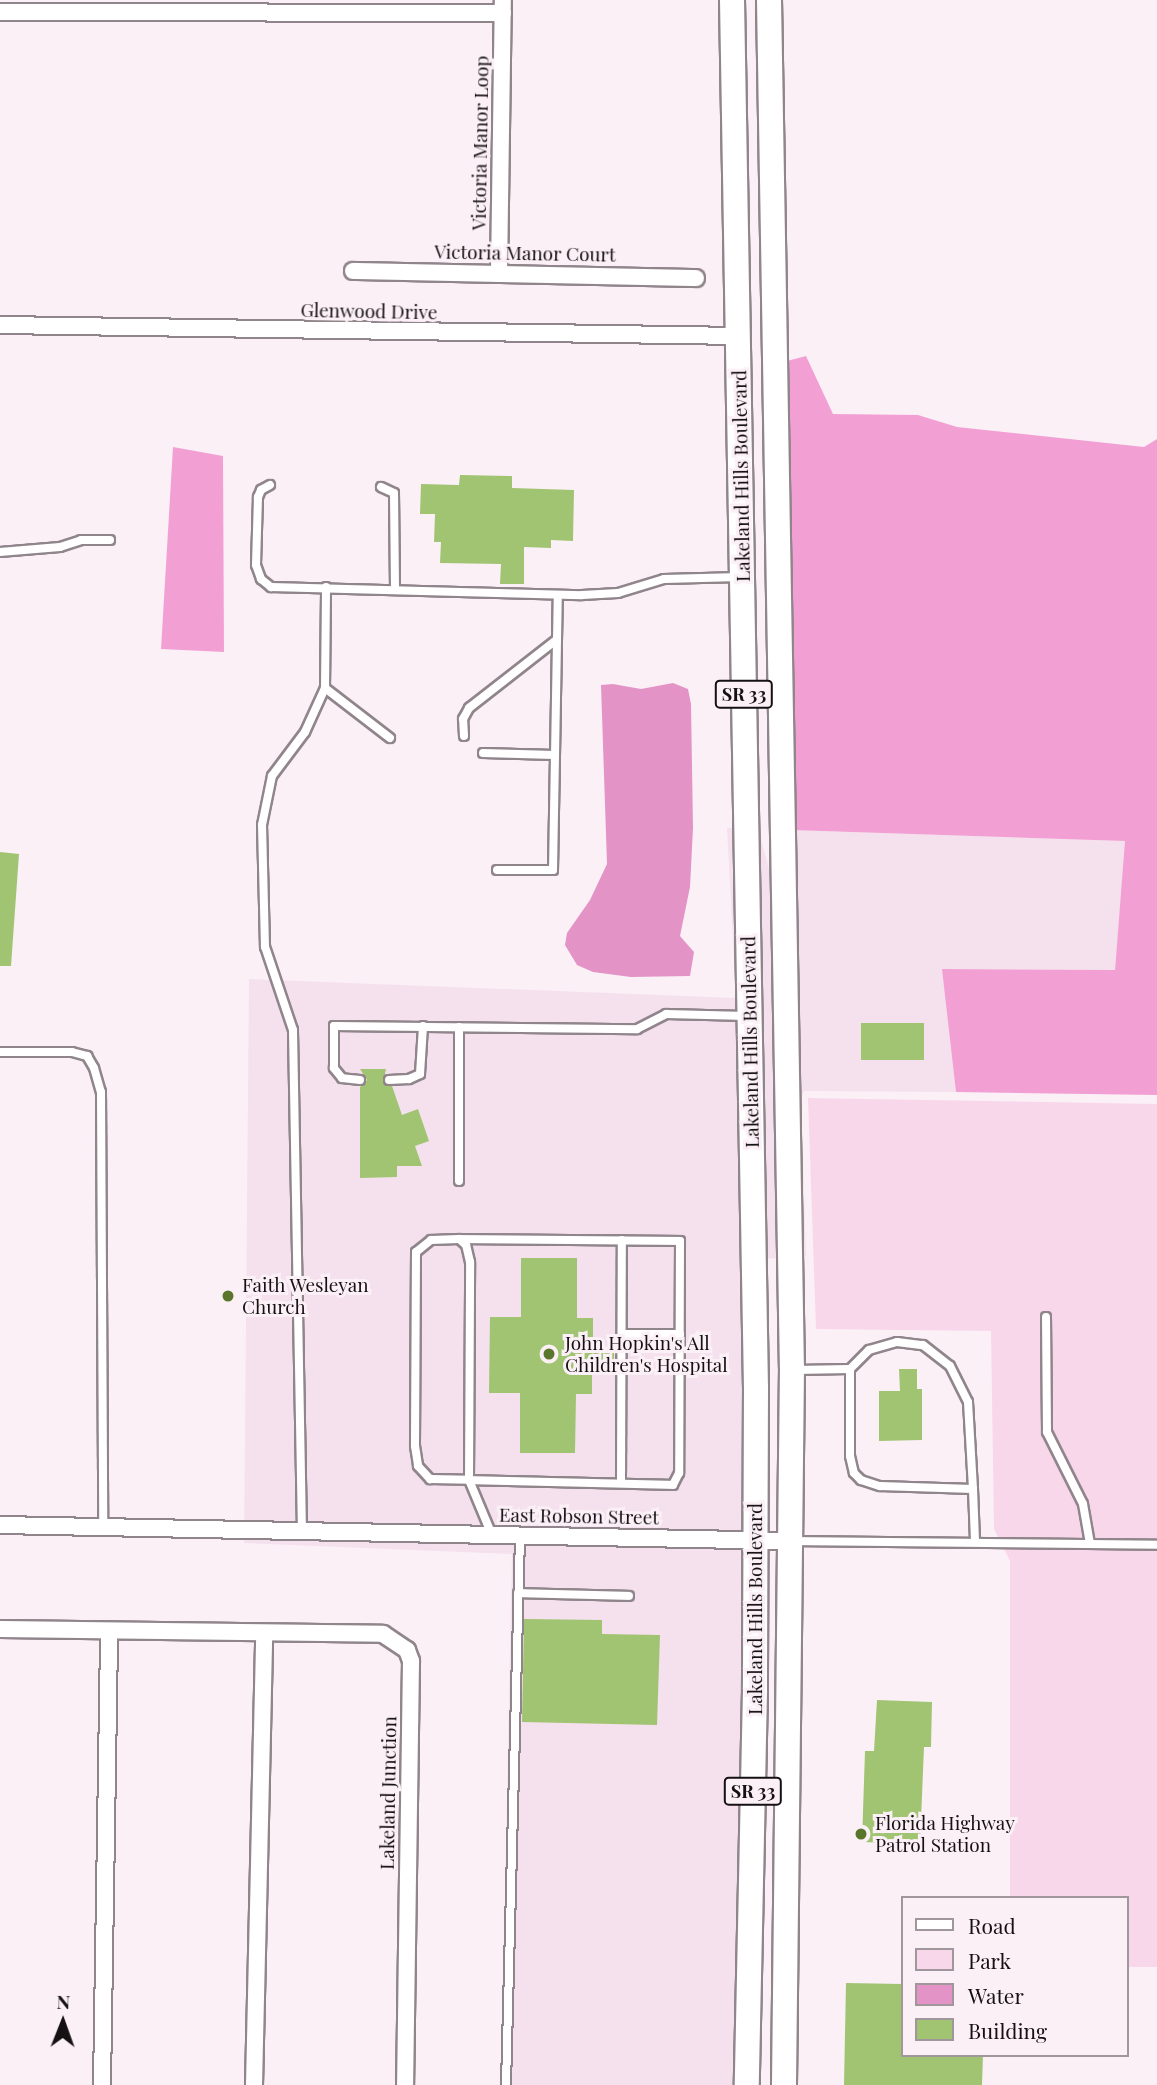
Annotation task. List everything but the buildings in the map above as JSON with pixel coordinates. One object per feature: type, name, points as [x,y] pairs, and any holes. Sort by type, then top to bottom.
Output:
[{"type":"main road","name":"Lakeland Hills Boulevard","points":[[732,0],[750,1016],[756,1541],[747,2085]]},
{"type":"main road","name":"Lakeland Hills Boulevard","points":[[769,0],[792,1370],[784,2085]]},
{"type":"main road","points":[[769,27],[785,0]]},
{"type":"main road","points":[[743,577],[760,594],[765,625],[767,830],[783,884]]},
{"type":"street","name":"Victoria Manor Loop","points":[[0,12],[101,7],[503,7],[499,274]]},
{"type":"street","name":"Victoria Manor Court","points":[[353,271],[696,278]]},
{"type":"street","name":"Glenwood Drive","points":[[0,325],[738,336]]},
{"type":"street","name":"East Robson Street","points":[[0,1525],[792,1541]]},
{"type":"street","name":"Lakeland Junction","points":[[0,1629],[383,1634],[407,1650],[411,1661],[405,2085]]},
{"type":"street","points":[[102,2085],[109,1631]]},
{"type":"street","points":[[254,2085],[264,1633]]},
{"type":"lane","points":[[270,485],[261,490],[258,496],[256,565],[261,579],[271,587],[618,593],[664,579],[691,576],[743,577]]},
{"type":"lane","points":[[381,487],[394,493],[395,589]]},
{"type":"lane","points":[[0,552],[60,547],[81,540],[110,540]]},
{"type":"lane","points":[[302,1532],[293,1030],[265,947],[262,825],[272,776],[305,732],[325,688],[326,587]]},
{"type":"lane","points":[[497,870],[552,870],[558,594]]},
{"type":"lane","points":[[464,736],[463,719],[469,708],[556,640]]},
{"type":"lane","points":[[325,688],[390,738]]},
{"type":"lane","points":[[483,753],[555,755]]},
{"type":"lane","points":[[360,1080],[342,1078],[334,1068],[334,1026],[637,1029],[666,1014],[750,1016]]},
{"type":"lane","points":[[389,1080],[409,1079],[420,1074],[423,1026]]},
{"type":"lane","points":[[458,1181],[459,1027]]},
{"type":"lane","points":[[0,1052],[72,1052],[87,1056],[94,1068],[101,1092],[103,1527]]},
{"type":"lane","points":[[459,1239],[466,1245],[470,1262],[469,1480],[492,1535]]},
{"type":"lane","points":[[431,1240],[622,1240],[680,1241],[679,1473],[673,1485],[430,1479],[418,1466],[415,1446],[416,1252],[431,1240]]},
{"type":"lane","points":[[621,1482],[622,1240]]},
{"type":"lane","points":[[1046,1317],[1047,1432],[1083,1504],[1090,1543]]},
{"type":"lane","points":[[622,1334],[680,1334]]},
{"type":"lane","points":[[792,1370],[850,1369],[869,1350],[897,1342],[923,1345],[950,1366],[968,1402],[975,1542]]},
{"type":"lane","points":[[850,1369],[850,1456],[851,1465],[861,1480],[880,1486],[974,1489]]},
{"type":"lane","points":[[506,2085],[520,1535]]},
{"type":"lane","name":"East Robson Street","points":[[792,1541],[1157,1545]]},
{"type":"lane","points":[[518,1593],[629,1596]]},
{"type":"shaded area","points":[[806,356],[833,414],[918,415],[957,427],[1144,447],[1157,439],[1157,1095],[956,1092],[942,969],[1115,970],[1125,841],[791,830],[783,362]]},
{"type":"shaded area","points":[[173,447],[223,456],[224,652],[161,649]]},
{"type":"shaded area","points":[[727,828],[737,828],[747,1541],[738,2085],[501,2085],[512,1554],[244,1543],[249,979],[736,998]]},
{"type":"shaded area","points":[[758,829],[774,886],[780,1258],[762,1259]]},
{"type":"shaded area","points":[[791,830],[1126,841],[1115,970],[943,969],[956,1092],[804,1091],[801,1099],[806,1256],[799,1256]]},
{"type":"green space","points":[[808,1098],[1157,1104],[1157,1967],[1129,1967],[1129,1896],[1010,1896],[1010,1561],[994,1529],[991,1331],[816,1329]]},
{"type":"water","points":[[673,683],[688,689],[691,704],[693,828],[690,887],[680,936],[694,952],[690,976],[631,977],[593,972],[577,965],[565,945],[567,933],[590,900],[607,864],[601,685],[613,684],[641,689]]},
{"type":"place","name":"Faith Wesleyan Church","points":[[228,1296]]},
{"type":"place","name":"John Hopkin's All Children's Hospital","points":[[549,1354]]},
{"type":"place","name":"Florida Highway Patrol Station","points":[[861,1834]]}]
